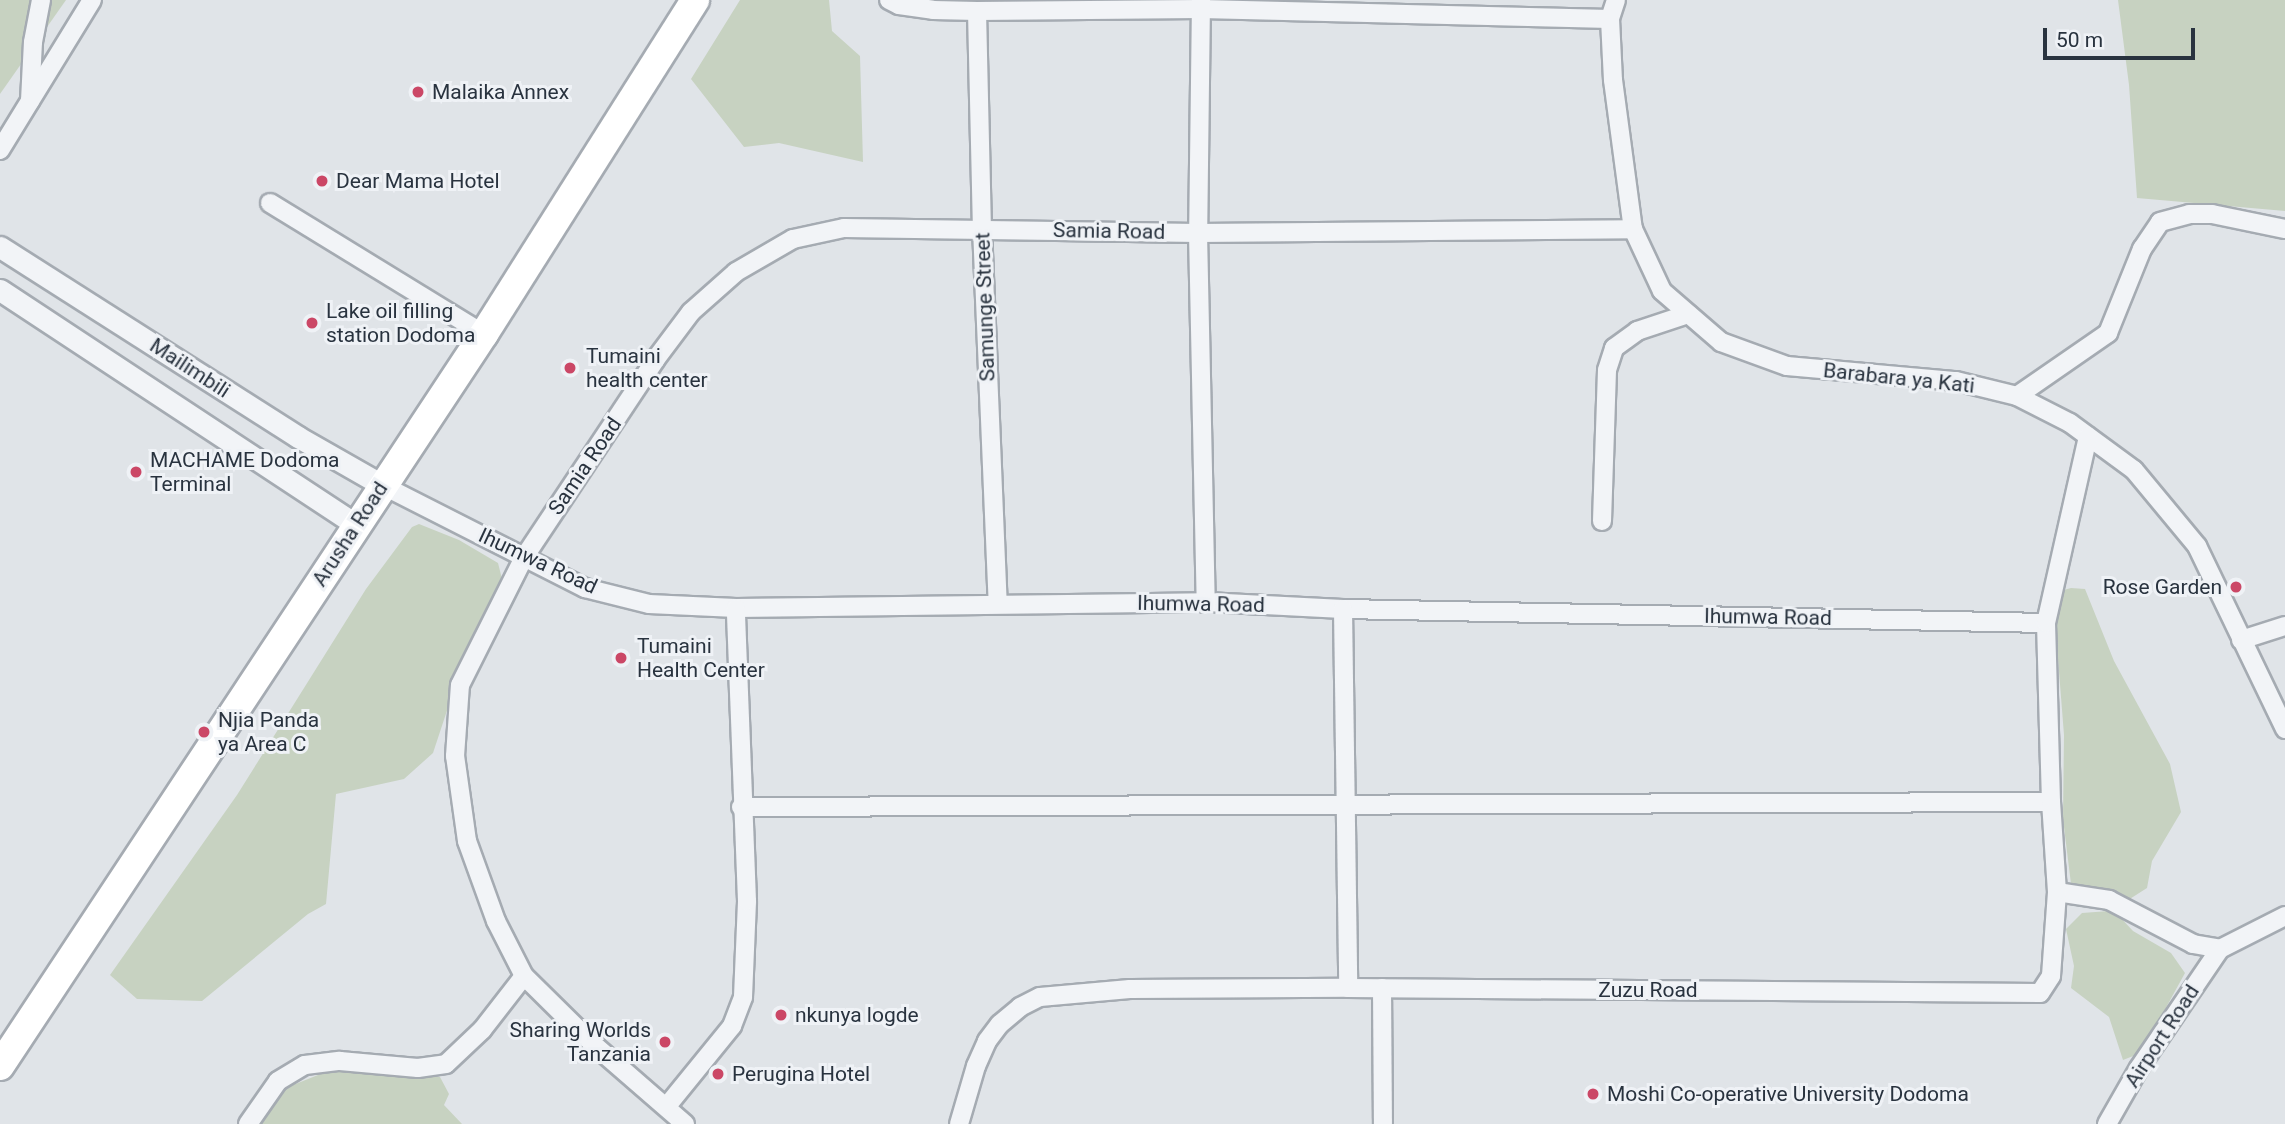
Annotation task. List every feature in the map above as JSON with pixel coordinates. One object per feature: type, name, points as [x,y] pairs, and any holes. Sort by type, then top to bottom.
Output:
[{"type":"highway","name":"Arusha Road","points":[[0,1066],[484,334],[695,0]]},
{"type":"street","points":[[30,101],[33,41],[41,0]]},
{"type":"street","points":[[0,150],[92,0]]},
{"type":"street","points":[[889,0],[899,5],[933,10],[1201,4],[1611,19]]},
{"type":"street","name":"Barabara ya Kati","points":[[1616,0],[1611,19],[1613,80],[1633,229],[1662,291],[1721,342],[1787,366],[1956,381],[2017,396],[2070,423],[2134,470],[2197,546],[2285,729]]},
{"type":"street","points":[[1201,4],[1198,233],[1206,603]]},
{"type":"street","name":"Samunge Street","points":[[977,11],[982,228],[998,603]]},
{"type":"street","points":[[270,203],[484,334]]},
{"type":"street","points":[[2017,396],[2108,333],[2142,248],[2160,222],[2189,214],[2212,214],[2285,229]]},
{"type":"street","name":"Samia Road","points":[[685,1124],[594,1045],[524,976],[496,921],[467,841],[455,756],[460,685],[523,559],[655,360],[691,312],[736,272],[793,239],[844,228],[1198,233],[1633,229]]},
{"type":"street","name":"Mailimbili","points":[[0,247],[298,437],[382,485]]},
{"type":"street","name":"Mailimbili","points":[[0,290],[357,525]]},
{"type":"street","points":[[1602,521],[1607,370],[1614,348],[1637,331],[1688,314]]},
{"type":"street","name":"Zuzu Road","points":[[959,1124],[976,1066],[987,1041],[1000,1024],[1020,1007],[1040,997],[1130,989],[1348,988],[2040,993],[2051,976],[2057,892],[2050,802],[2046,623],[2088,437]]},
{"type":"street","name":"Ihumwa Road","points":[[382,485],[523,559],[585,588],[649,604],[736,608],[998,603],[1206,603],[1343,609],[2046,623]]},
{"type":"street","points":[[667,1106],[732,1026],[743,997],[747,901],[741,807],[736,608]]},
{"type":"street","points":[[1343,609],[1348,988]]},
{"type":"street","points":[[2241,640],[2285,626]]},
{"type":"street","points":[[741,807],[1344,807],[2050,802]]},
{"type":"street","points":[[2057,892],[2109,900],[2193,943],[2220,949],[2285,916]]},
{"type":"street","name":"Airport Road","points":[[2107,1124],[2139,1068],[2220,949]]},
{"type":"street","points":[[248,1124],[278,1081],[305,1065],[340,1061],[418,1068],[446,1064],[462,1053],[524,976]]},
{"type":"street","points":[[1382,988],[1383,1124]]},
{"type":"green space","points":[[0,0],[66,0],[0,94]]},
{"type":"green space","points":[[740,0],[829,0],[832,31],[860,56],[863,162],[779,143],[744,147],[691,79]]},
{"type":"green space","points":[[2118,0],[2285,0],[2285,211],[2137,198],[2129,85]]},
{"type":"green space","points":[[419,524],[459,540],[498,563],[502,579],[465,656],[433,753],[404,779],[336,794],[326,904],[308,914],[202,1001],[137,999],[110,975],[237,795],[366,589],[412,527]]},
{"type":"green space","points":[[2071,588],[2085,589],[2114,661],[2170,764],[2181,812],[2152,861],[2147,888],[2125,902],[2071,884],[2063,819],[2064,735],[2055,621],[2060,591]]},
{"type":"green space","points":[[2109,911],[2119,916],[2133,931],[2171,953],[2185,973],[2141,1053],[2123,1060],[2109,1017],[2071,988],[2074,966],[2066,929],[2082,913]]},
{"type":"green space","points":[[328,1071],[440,1077],[449,1094],[444,1105],[462,1124],[257,1124],[278,1091]]},
{"type":"place","name":"Malaika Annex","points":[[418,92]]},
{"type":"place","name":"Dear Mama Hotel","points":[[322,181]]},
{"type":"place","name":"Lake oil filling station Dodoma","points":[[312,323]]},
{"type":"place","name":"Tumaini health center","points":[[570,368]]},
{"type":"place","name":"MACHAME Dodoma Terminal","points":[[136,472]]},
{"type":"place","name":"Rose Garden","points":[[2236,587]]},
{"type":"place","name":"Tumaini Health Center","points":[[621,658]]},
{"type":"place","name":"Njia Panda ya Area C","points":[[204,732]]},
{"type":"place","name":"nkunya logde","points":[[781,1015]]},
{"type":"place","name":"Sharing Worlds Tanzania","points":[[665,1042]]},
{"type":"place","name":"Perugina Hotel","points":[[718,1074]]},
{"type":"place","name":"Moshi Co-operative University Dodoma","points":[[1593,1094]]}]
